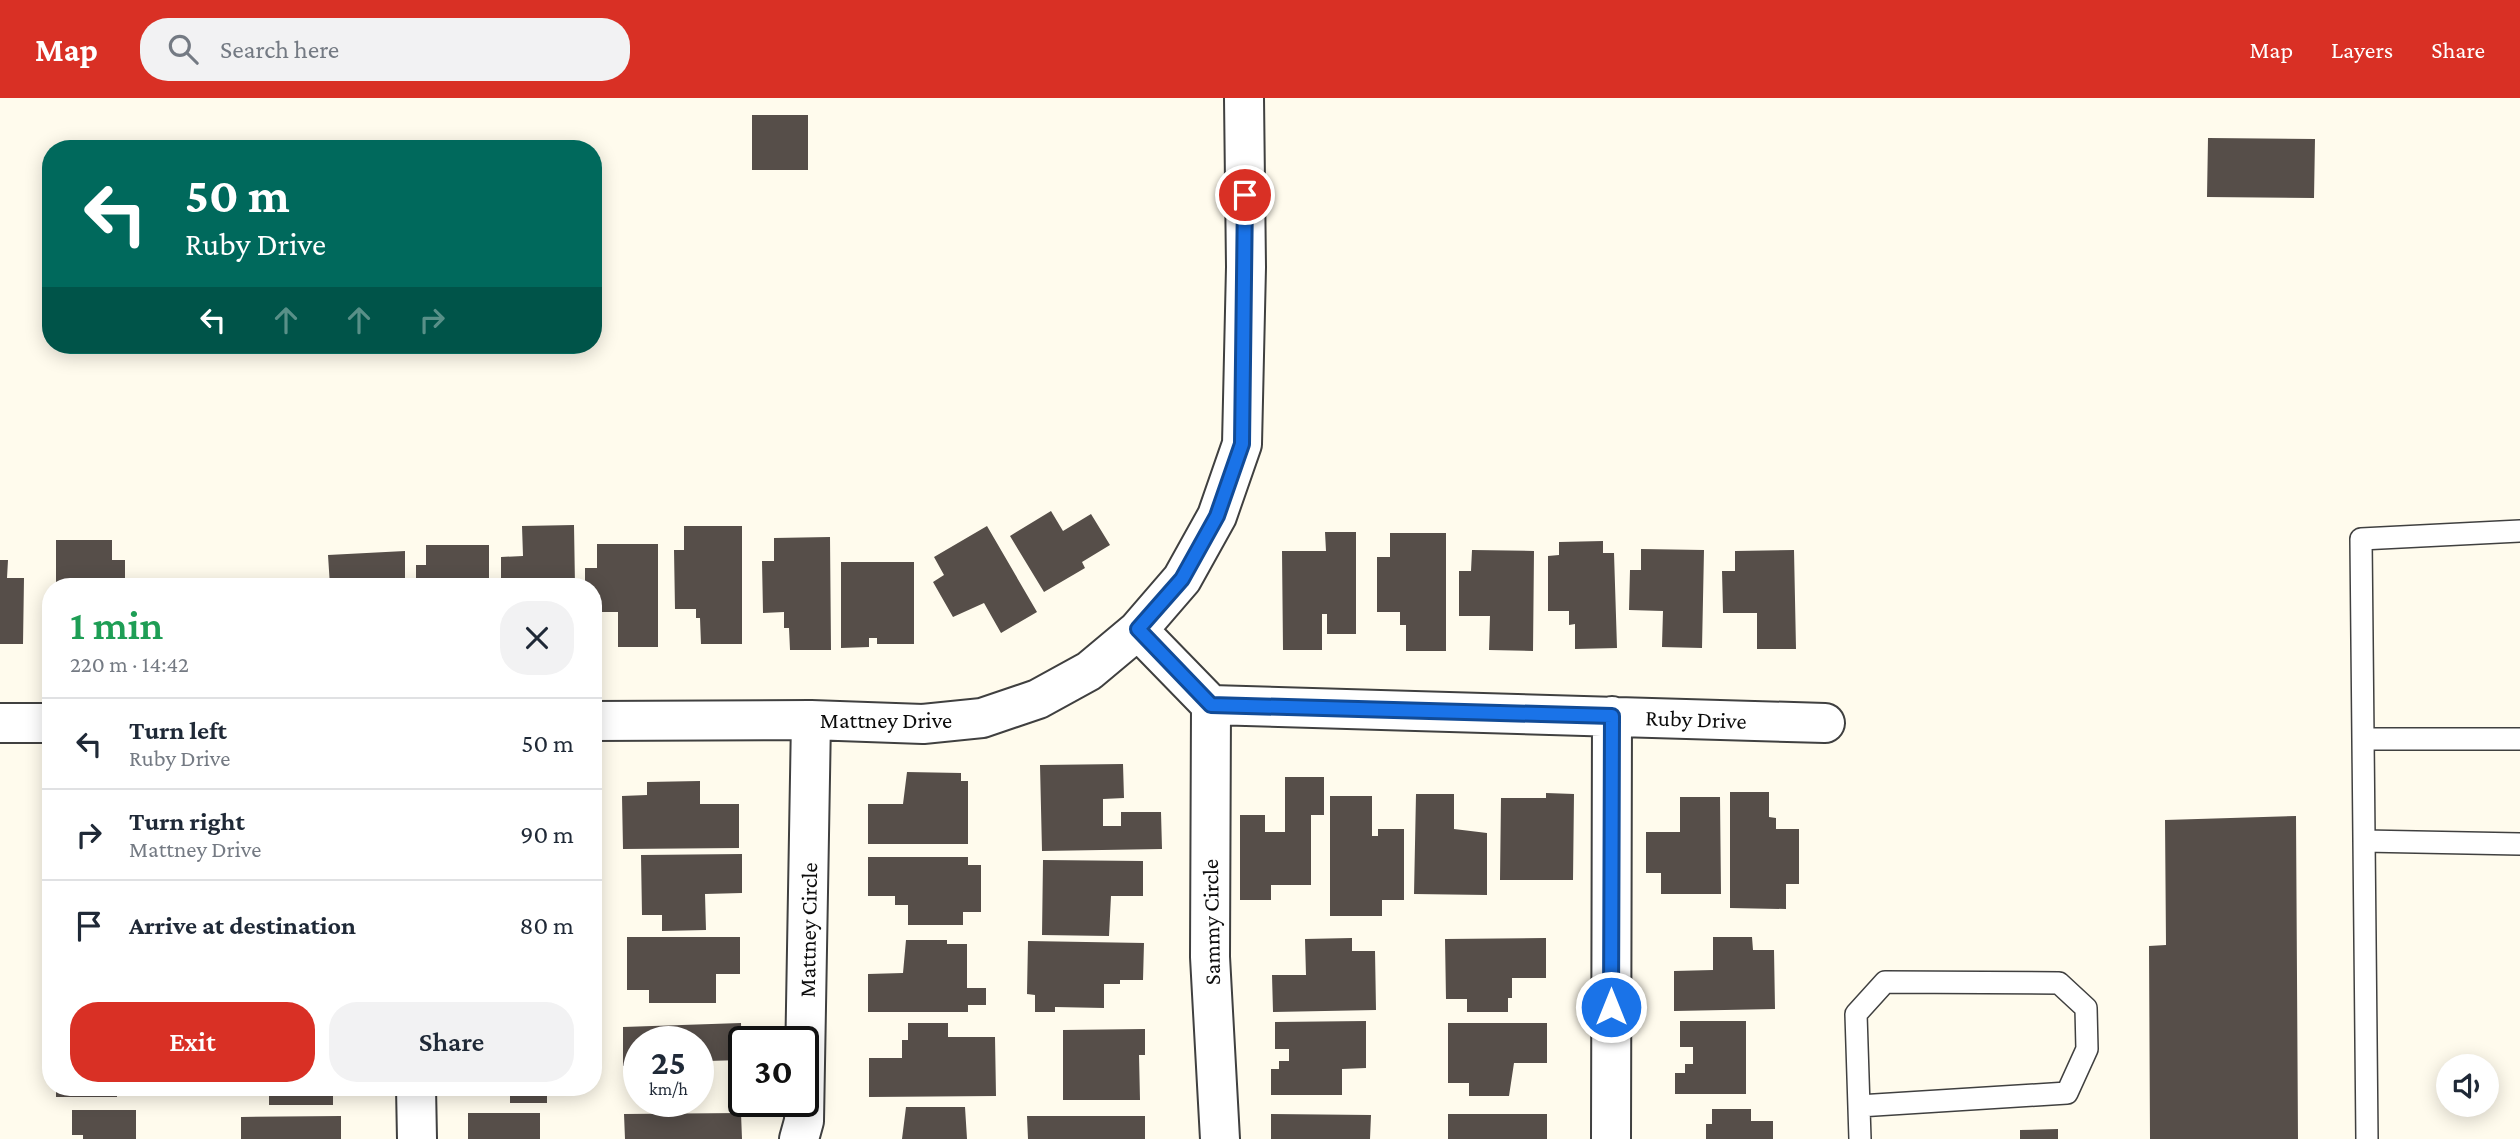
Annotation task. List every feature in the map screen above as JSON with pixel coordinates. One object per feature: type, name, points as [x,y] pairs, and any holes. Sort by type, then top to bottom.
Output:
[{"type":"street","name":"Mattney Drive","points":[[602,721],[811,720],[923,724],[982,718],[1038,699],[1088,671],[1138,629],[1182,579],[1217,516],[1242,444],[1247,267],[1244,98]]},
{"type":"street","points":[[1138,629],[1211,705]]},
{"type":"street","name":"Ruby Drive","points":[[1211,705],[1825,723]]},
{"type":"street","name":"Sammy Circle","points":[[1211,705],[1210,957],[1220,1139]]},
{"type":"street","points":[[1611,1139],[1612,716]]},
{"type":"street","name":"Mattney Circle","points":[[799,1139],[804,1121],[811,720]]},
{"type":"street","points":[[0,723],[42,723]]},
{"type":"street","points":[[416,1096],[417,1139]]},
{"type":"lane","points":[[2367,1139],[2361,539],[2520,531]]},
{"type":"lane","points":[[2363,739],[2520,739]]},
{"type":"lane","points":[[2364,841],[2520,844]]},
{"type":"lane","points":[[1859,1106],[2067,1093],[2087,1049],[2086,1008],[2059,984],[1885,982],[1856,1014],[1860,1139]]},
{"type":"building","points":[[752,115],[808,115],[808,170],[752,170]]},
{"type":"building","points":[[2208,138],[2315,139],[2314,198],[2207,197]]},
{"type":"building","points":[[1051,511],[1063,531],[1091,514],[1110,545],[1082,562],[1085,568],[1044,592],[1010,536]]},
{"type":"building","points":[[574,525],[575,578],[501,578],[501,557],[523,556],[522,526]]},
{"type":"building","points":[[684,526],[742,526],[742,644],[701,644],[700,618],[696,618],[696,609],[675,609],[674,550],[684,550]]},
{"type":"building","points":[[987,526],[1037,612],[1001,633],[984,603],[953,617],[933,582],[944,575],[934,557]]},
{"type":"building","points":[[1325,532],[1356,532],[1356,634],[1327,634],[1327,614],[1322,614],[1322,650],[1283,650],[1282,551],[1326,551]]},
{"type":"building","points":[[1390,533],[1446,533],[1446,651],[1406,651],[1406,625],[1400,625],[1400,612],[1377,612],[1377,557],[1390,557]]},
{"type":"building","points":[[830,537],[831,650],[790,650],[789,628],[784,628],[784,612],[763,613],[762,561],[774,561],[774,538]]},
{"type":"building","points":[[56,540],[112,540],[112,560],[125,560],[125,578],[56,578]]},
{"type":"building","points":[[1603,541],[1603,553],[1614,553],[1617,648],[1575,649],[1575,624],[1569,625],[1569,611],[1548,611],[1548,556],[1559,555],[1559,542]]},
{"type":"building","points":[[597,544],[658,544],[658,647],[618,647],[618,612],[602,612],[602,578],[585,578],[585,568],[597,568]]},
{"type":"building","points":[[426,545],[489,545],[489,578],[416,578],[416,565],[426,565]]},
{"type":"building","points":[[1641,549],[1704,550],[1702,648],[1662,647],[1663,611],[1629,610],[1630,570],[1641,570]]},
{"type":"building","points":[[1472,550],[1534,551],[1533,651],[1489,650],[1490,616],[1459,616],[1459,571],[1471,571]]},
{"type":"building","points":[[1794,550],[1796,649],[1757,649],[1757,613],[1723,613],[1722,571],[1735,571],[1735,551]]},
{"type":"building","points":[[405,551],[405,578],[329,578],[328,555]]},
{"type":"building","points":[[0,560],[8,560],[7,578],[24,578],[23,644],[0,644]]},
{"type":"building","points":[[841,562],[914,562],[914,644],[877,644],[877,638],[869,638],[869,647],[841,648]]},
{"type":"building","points":[[1123,764],[1124,798],[1103,799],[1103,826],[1121,826],[1121,812],[1161,812],[1162,849],[1042,851],[1040,765]]},
{"type":"building","points":[[907,772],[961,773],[961,781],[968,781],[968,844],[868,844],[868,804],[903,804]]},
{"type":"building","points":[[1285,777],[1324,777],[1324,815],[1311,815],[1311,885],[1271,885],[1271,900],[1240,900],[1240,815],[1265,815],[1265,832],[1285,832]]},
{"type":"building","points":[[700,781],[700,804],[739,804],[739,848],[623,849],[622,796],[647,795],[647,782]]},
{"type":"building","points":[[1730,792],[1769,792],[1769,817],[1776,818],[1776,829],[1799,829],[1799,884],[1786,884],[1786,909],[1730,908]]},
{"type":"building","points":[[1546,793],[1574,794],[1573,880],[1500,880],[1501,798],[1546,798]]},
{"type":"building","points":[[1416,794],[1454,794],[1454,829],[1487,833],[1487,895],[1414,894]]},
{"type":"building","points":[[1330,796],[1372,796],[1372,836],[1378,836],[1378,829],[1404,829],[1404,900],[1382,900],[1382,916],[1330,916]]},
{"type":"building","points":[[1680,797],[1720,797],[1721,894],[1661,894],[1661,873],[1646,873],[1646,832],[1680,832]]},
{"type":"building","points":[[2296,816],[2298,1139],[2150,1139],[2149,946],[2166,945],[2165,820]]},
{"type":"building","points":[[742,854],[742,893],[705,894],[706,930],[662,931],[662,915],[642,915],[641,855]]},
{"type":"building","points":[[868,857],[968,857],[968,865],[981,865],[981,912],[963,912],[963,925],[908,925],[908,905],[895,905],[895,896],[868,896]]},
{"type":"building","points":[[1043,860],[1143,861],[1143,896],[1111,896],[1109,936],[1042,935]]},
{"type":"building","points":[[627,937],[740,937],[740,974],[716,974],[716,1003],[649,1003],[649,990],[627,990]]},
{"type":"building","points":[[1713,937],[1752,937],[1753,950],[1774,950],[1775,1009],[1674,1011],[1674,971],[1713,970]]},
{"type":"building","points":[[1352,938],[1352,951],[1375,951],[1376,1010],[1273,1012],[1272,975],[1306,975],[1305,939]]},
{"type":"building","points":[[1546,938],[1546,978],[1512,978],[1512,998],[1508,998],[1508,1012],[1467,1012],[1467,999],[1446,999],[1445,939]]},
{"type":"building","points":[[906,940],[947,940],[947,944],[967,944],[967,988],[986,988],[986,1005],[968,1005],[968,1012],[868,1012],[868,974],[903,973]]},
{"type":"building","points":[[1028,941],[1144,943],[1143,980],[1120,980],[1120,984],[1104,984],[1104,1008],[1055,1007],[1055,1012],[1035,1012],[1035,995],[1027,994]]},
{"type":"building","points":[[1366,1021],[1366,1068],[1342,1069],[1342,1095],[1271,1095],[1271,1069],[1279,1069],[1279,1061],[1289,1061],[1289,1049],[1275,1049],[1275,1022]]},
{"type":"building","points":[[1680,1021],[1746,1021],[1746,1094],[1675,1094],[1675,1073],[1685,1073],[1685,1064],[1693,1064],[1693,1047],[1680,1047]]},
{"type":"building","points":[[741,1023],[741,1026],[728,1026],[728,1060],[714,1061],[714,1026],[652,1026]]},
{"type":"building","points":[[908,1023],[948,1023],[948,1037],[995,1037],[996,1096],[869,1097],[869,1058],[902,1058],[902,1040],[908,1040]]},
{"type":"building","points":[[1448,1023],[1547,1023],[1547,1063],[1514,1063],[1509,1096],[1469,1096],[1469,1083],[1448,1083]]},
{"type":"building","points":[[1145,1029],[1145,1055],[1139,1055],[1140,1100],[1063,1100],[1063,1030]]},
{"type":"building","points":[[56,1096],[117,1096],[117,1097]]},
{"type":"building","points":[[269,1096],[333,1096],[333,1105],[269,1105]]},
{"type":"building","points":[[510,1096],[547,1096],[547,1103],[510,1103]]},
{"type":"building","points":[[906,1107],[965,1107],[967,1139],[902,1139]]},
{"type":"building","points":[[1712,1109],[1751,1109],[1751,1121],[1773,1121],[1773,1139],[1706,1139],[1706,1124],[1712,1124]]},
{"type":"building","points":[[72,1110],[136,1110],[136,1139],[83,1139],[83,1135],[72,1135]]},
{"type":"building","points":[[468,1113],[540,1113],[540,1139],[468,1139]]},
{"type":"building","points":[[714,1113],[741,1117],[742,1139],[625,1139],[624,1117],[714,1117]]},
{"type":"building","points":[[1271,1114],[1371,1115],[1370,1139],[1271,1139]]},
{"type":"building","points":[[1448,1114],[1547,1114],[1547,1139],[1448,1139]]},
{"type":"building","points":[[341,1116],[341,1139],[241,1139],[241,1117]]},
{"type":"building","points":[[1027,1116],[1145,1116],[1145,1139],[1028,1139]]},
{"type":"building","points":[[2058,1129],[2058,1139],[2020,1139],[2020,1130]]},
{"type":"route","points":[[1245,195],[1247,267],[1242,444],[1217,516],[1182,579],[1138,629],[1175,671],[1211,705],[1612,716],[1611,1007]]}]
